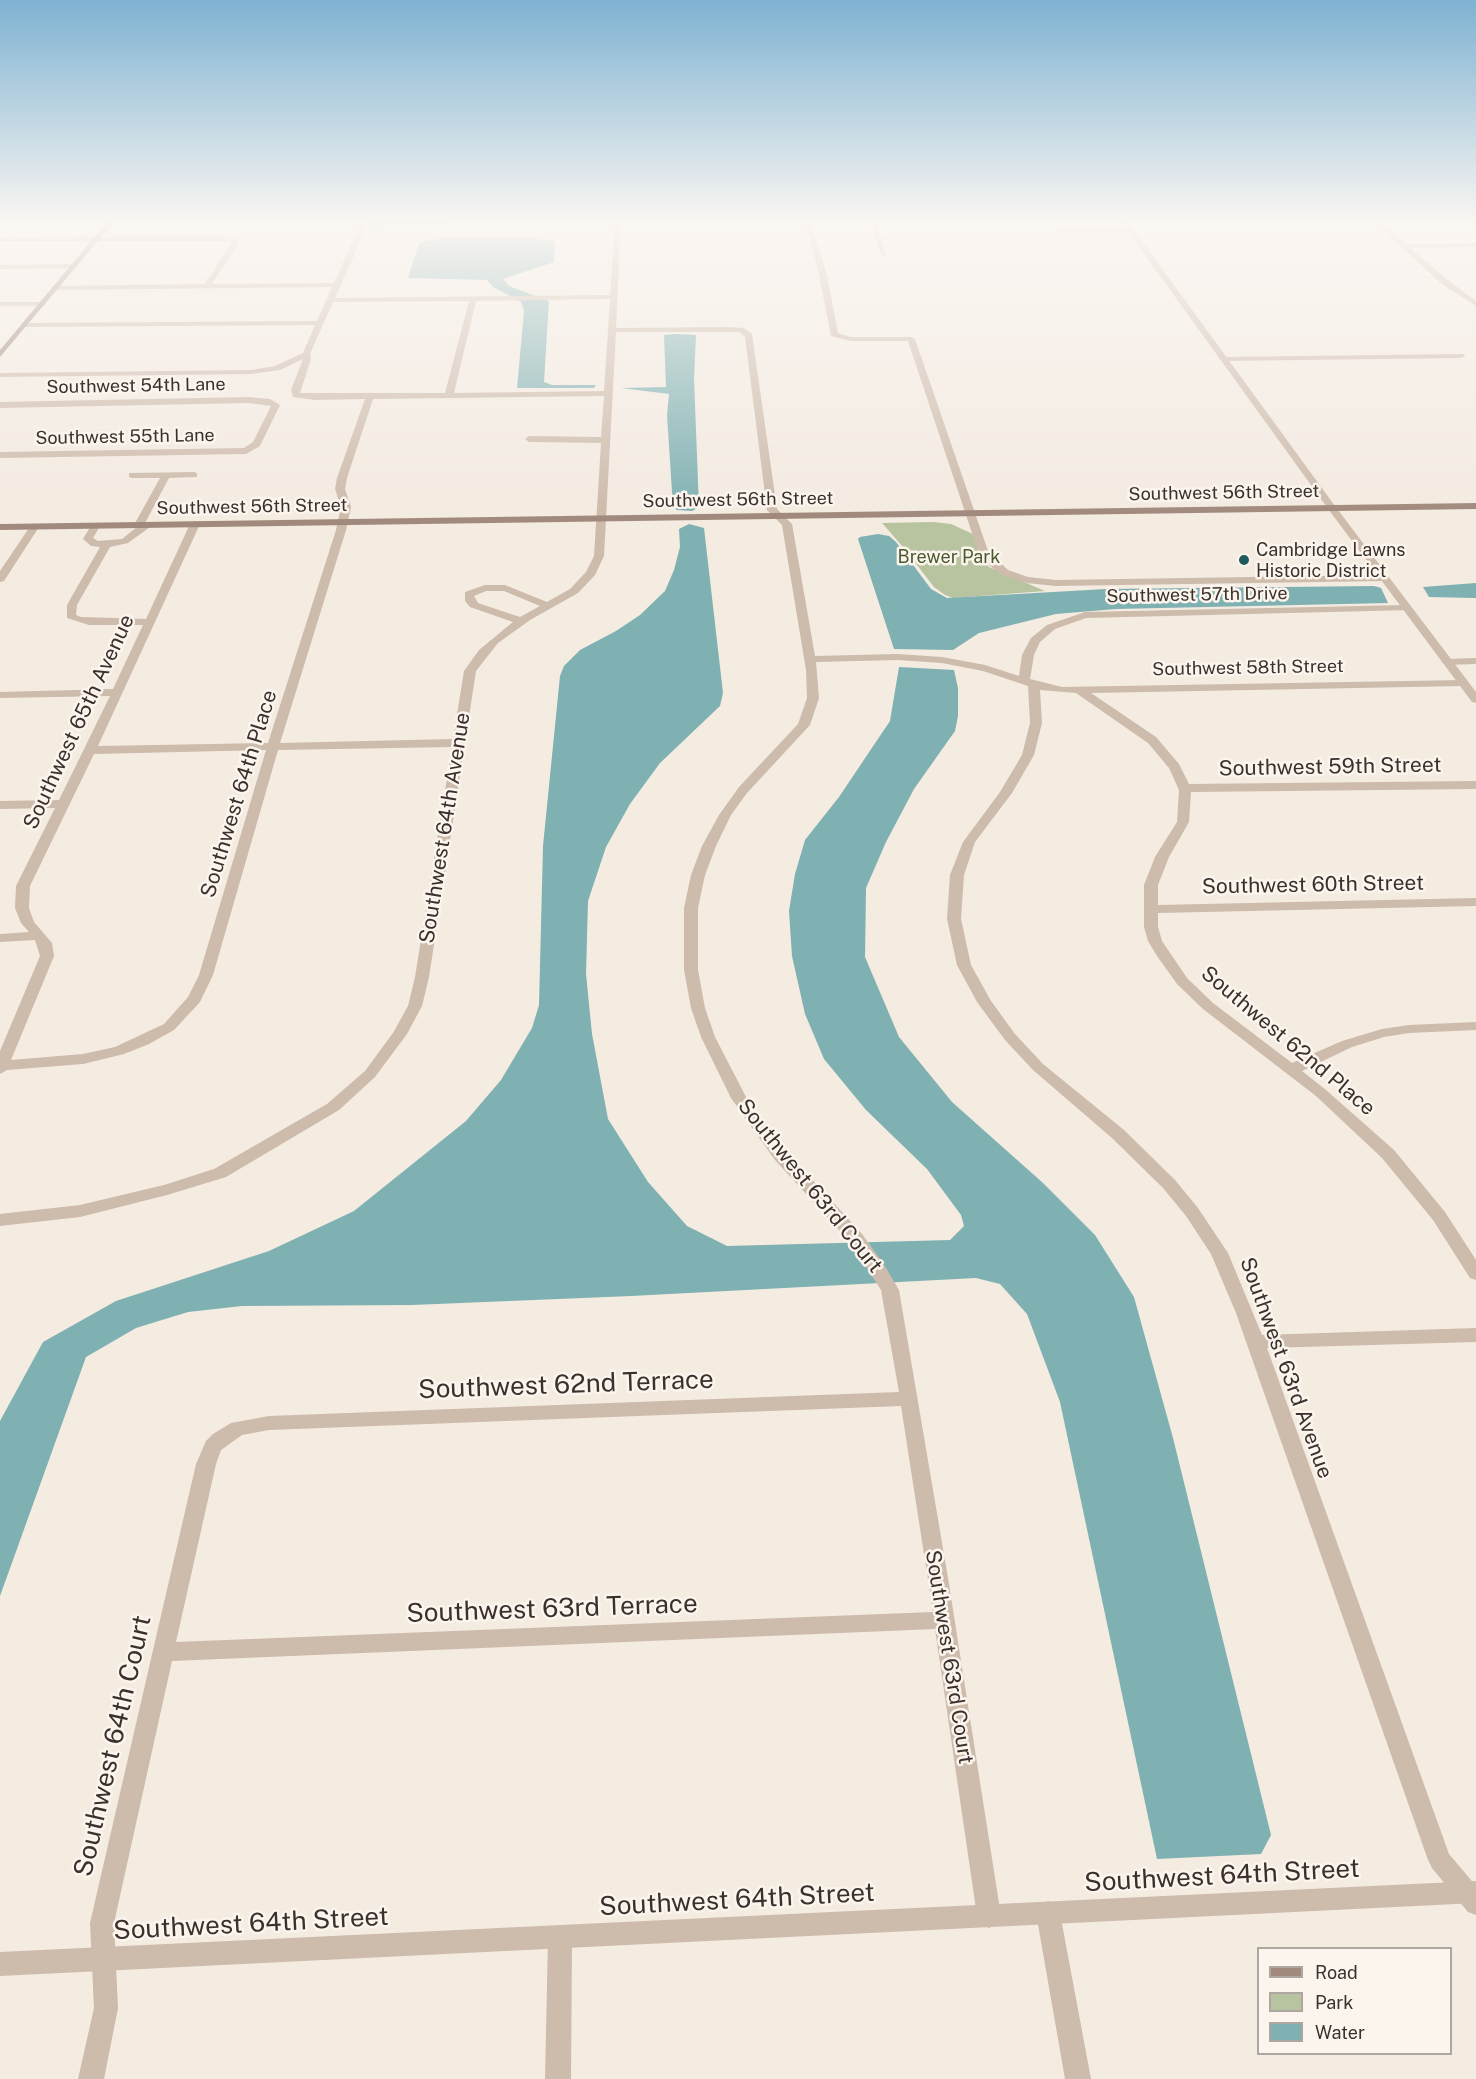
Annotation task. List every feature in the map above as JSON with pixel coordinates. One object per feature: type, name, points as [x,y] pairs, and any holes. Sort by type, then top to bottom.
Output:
[{"type":"main road","points":[[2,351],[30,319]]},
{"type":"main road","name":"Southwest 56th Street","points":[[0,527],[1476,506]]},
{"type":"street","points":[[322,319],[306,354],[295,390],[298,395],[609,393]]},
{"type":"street","points":[[449,395],[468,319]]},
{"type":"street","name":"Southwest 64th Avenue","points":[[0,1220],[90,1209],[167,1190],[220,1173],[314,1119],[350,1093],[370,1074],[400,1034],[419,991],[470,671],[487,647],[521,621],[573,591],[594,567],[599,556],[613,319]]},
{"type":"street","points":[[830,319],[832,330],[840,338],[911,339],[986,556],[998,568],[1014,576],[1056,583],[1384,578]]},
{"type":"street","points":[[1194,319],[1476,700]]},
{"type":"street","points":[[25,325],[321,322]]},
{"type":"street","name":"Southwest 63rd Court","points":[[612,330],[739,330],[746,332],[750,338],[772,510],[787,525],[810,659],[813,698],[807,720],[748,783],[725,815],[709,846],[692,899],[689,927],[690,962],[702,1018],[717,1057],[733,1088],[780,1156],[856,1238],[887,1284],[895,1313],[989,1916]]},
{"type":"street","points":[[0,375],[251,372],[277,368],[306,354]]},
{"type":"street","points":[[1223,359],[1461,356]]},
{"type":"street","name":"Southwest 64th Place","points":[[0,1067],[83,1059],[119,1051],[158,1035],[185,1012],[195,999],[206,975],[273,747],[343,522],[346,507],[340,489],[342,478],[370,396]]},
{"type":"street","name":"Southwest 54th Lane","points":[[0,405],[241,400],[272,402],[276,407],[257,444],[250,450]]},
{"type":"street","points":[[530,439],[606,440]]},
{"type":"street","name":"Southwest 55th Lane","points":[[0,455],[250,450]]},
{"type":"street","points":[[132,475],[194,475]]},
{"type":"street","points":[[95,526],[88,539],[96,544],[106,545],[124,541],[143,525],[166,475]]},
{"type":"street","name":"Southwest 65th Avenue","points":[[0,1067],[45,964],[47,949],[24,915],[21,894],[195,524]]},
{"type":"street","points":[[0,579],[34,527]]},
{"type":"street","points":[[106,545],[72,605],[71,616],[89,622],[149,622]]},
{"type":"street","points":[[521,621],[474,605],[470,601],[469,594],[485,588],[505,588],[549,606]]},
{"type":"street","name":"Southwest 57th Drive","points":[[1029,682],[1028,655],[1035,640],[1051,627],[1085,615],[1407,608]]},
{"type":"street","points":[[810,659],[930,659],[976,666],[1029,682]]},
{"type":"street","points":[[1447,662],[1476,661]]},
{"type":"street","name":"Southwest 58th Street","points":[[1029,682],[1049,689],[1079,690],[1463,683]]},
{"type":"street","name":"Southwest 63rd Avenue","points":[[1029,682],[1036,723],[1028,755],[1013,782],[969,842],[957,875],[954,919],[964,965],[996,1020],[1027,1057],[1118,1134],[1169,1184],[1192,1212],[1219,1253],[1240,1299],[1440,1860],[1473,1896]]},
{"type":"street","points":[[1079,690],[1152,740],[1175,767],[1185,788]]},
{"type":"street","points":[[0,695],[117,692]]},
{"type":"street","points":[[90,750],[457,743]]},
{"type":"street","name":"Southwest 59th Street","points":[[1185,788],[1476,785]]},
{"type":"street","name":"Southwest 62nd Place","points":[[1185,788],[1185,815],[1151,885],[1150,909],[1155,941],[1182,981],[1208,1006],[1344,1112],[1404,1170],[1447,1228],[1476,1274]]},
{"type":"street","points":[[0,805],[64,804]]},
{"type":"street","name":"Southwest 60th Street","points":[[1150,909],[1476,902]]},
{"type":"street","points":[[0,938],[39,936]]},
{"type":"street","points":[[1290,1070],[1347,1044],[1382,1033],[1409,1029],[1476,1026]]},
{"type":"street","points":[[1255,1342],[1476,1335]]},
{"type":"street","name":"Southwest 62nd Terrace","points":[[227,1434],[249,1425],[269,1422],[909,1400]]},
{"type":"street","name":"Southwest 64th Court","points":[[91,2079],[106,2008],[102,1923],[206,1464],[213,1446],[227,1434]]},
{"type":"street","name":"Southwest 63rd Terrace","points":[[163,1652],[944,1620]]},
{"type":"street","name":"Southwest 64th Street","points":[[0,1964],[1048,1913],[1473,1896]]},
{"type":"street","points":[[1048,1913],[1078,2079]]},
{"type":"street","points":[[558,2079],[560,1938]]},
{"type":"green space","name":"Brewer Park","points":[[882,523],[951,524],[973,534],[980,555],[989,567],[1045,591],[953,598],[945,595],[934,587]]},
{"type":"water","points":[[523,319],[548,319],[544,382],[552,385],[596,385],[594,388],[517,388]]},
{"type":"water","points":[[664,335],[696,335],[694,379],[699,507],[692,511],[677,510],[673,507],[667,415],[669,394],[621,388],[666,387]]},
{"type":"water","points":[[689,524],[704,528],[723,693],[720,706],[660,763],[630,804],[606,847],[588,901],[586,974],[592,1034],[608,1119],[648,1182],[687,1226],[727,1246],[950,1240],[964,1226],[961,1215],[927,1169],[866,1110],[824,1059],[805,1014],[792,956],[789,911],[795,874],[805,840],[839,797],[890,721],[899,667],[954,670],[958,688],[958,716],[955,731],[914,789],[886,842],[866,888],[865,957],[899,1037],[952,1102],[1043,1183],[1095,1235],[1134,1297],[1173,1438],[1271,1835],[1261,1854],[1157,1859],[1060,1402],[1027,1314],[1000,1284],[976,1278],[412,1305],[242,1306],[188,1312],[136,1328],[86,1357],[0,1596],[0,1421],[43,1342],[116,1301],[269,1251],[354,1211],[466,1121],[501,1080],[532,1028],[539,1005],[543,846],[560,676],[564,666],[580,650],[640,615],[665,591],[680,547],[679,529]]},
{"type":"water","points":[[878,534],[889,536],[896,542],[931,589],[947,598],[1106,589],[1374,586],[1381,588],[1388,603],[1116,609],[1056,614],[979,633],[953,650],[894,649],[858,539]]},
{"type":"water","points":[[1476,583],[1476,598],[1429,597],[1423,587]]},
{"type":"place","name":"Cambridge Lawns Historic District","points":[[1244,560]]}]
